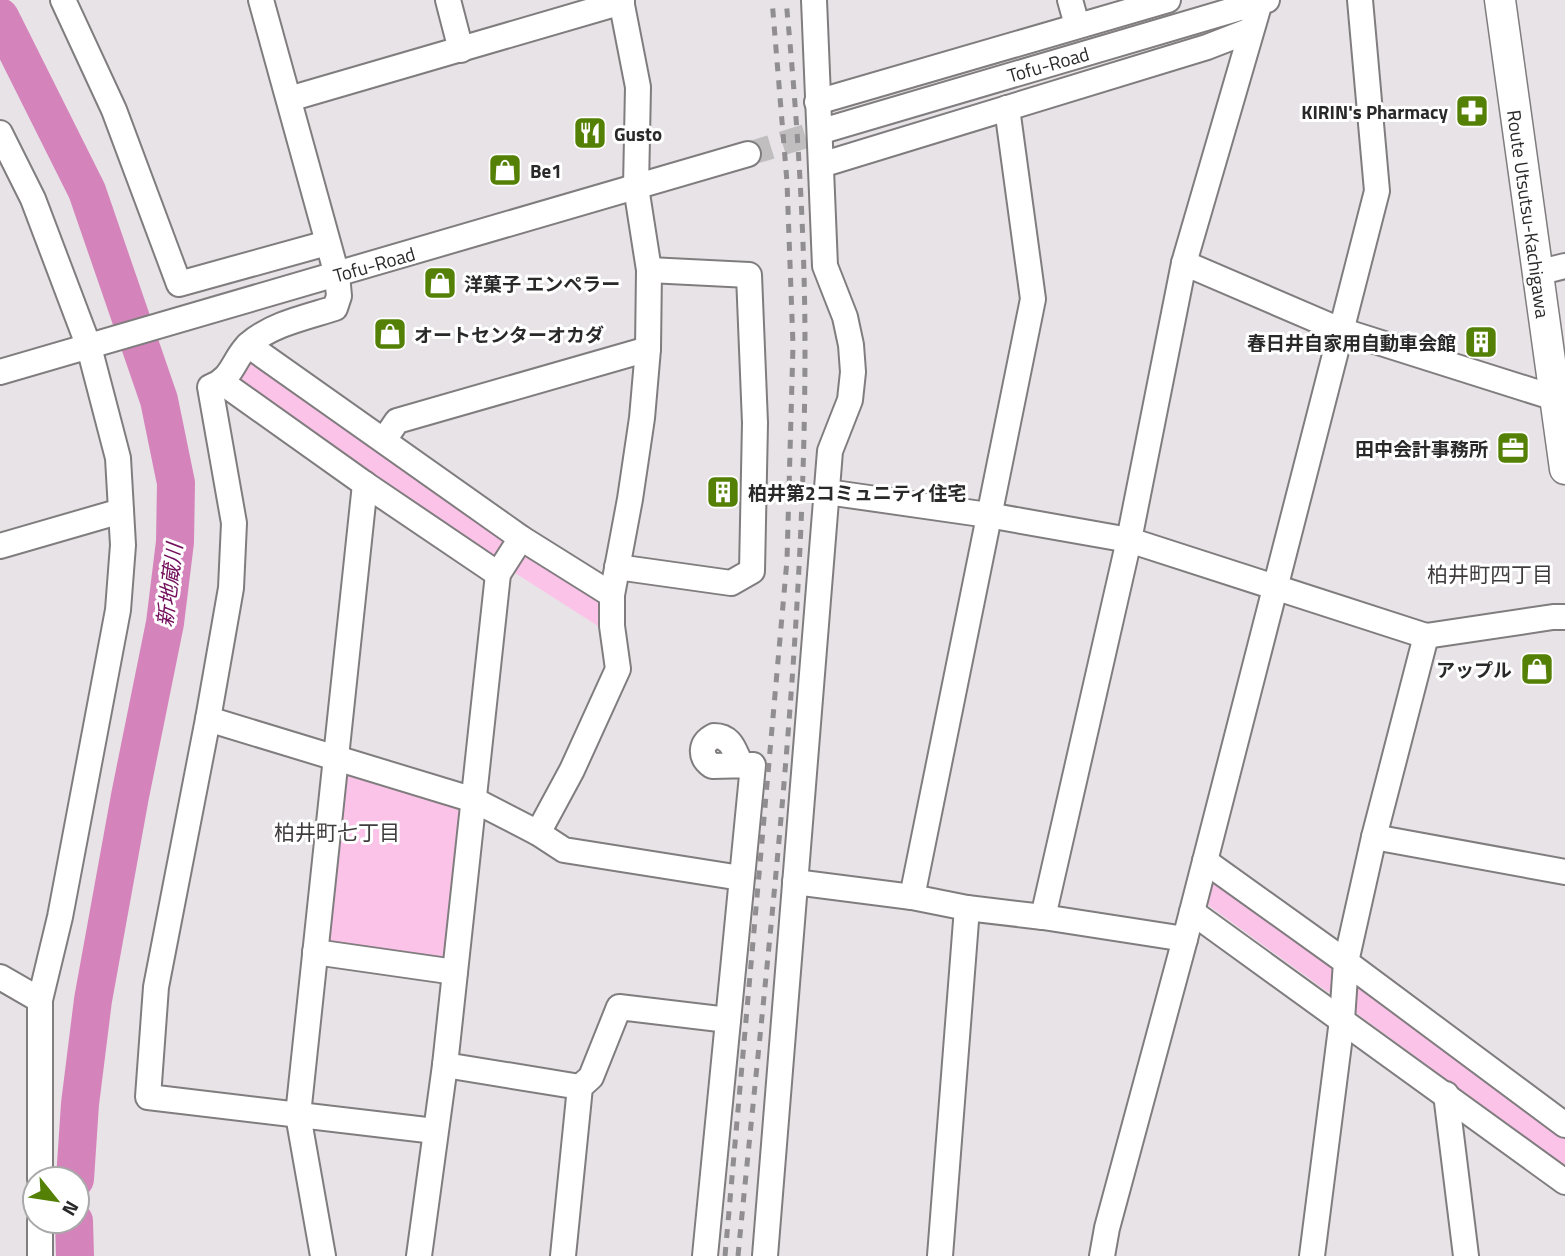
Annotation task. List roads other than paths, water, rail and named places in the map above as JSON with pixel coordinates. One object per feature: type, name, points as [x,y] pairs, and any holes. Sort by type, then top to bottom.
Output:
[{"type":"main road","name":"Route Utsutsu-Kachigawa","points":[[1500,0],[1551,270],[1555,398],[1565,469]]},
{"type":"street","points":[[63,0],[114,110],[178,284],[327,243]]},
{"type":"street","points":[[261,0],[337,275],[339,296],[335,308],[269,330],[247,345],[223,383],[210,387],[234,523],[230,588],[208,719],[156,987],[148,1097],[435,1131]]},
{"type":"street","points":[[448,0],[461,50]]},
{"type":"street","points":[[765,1256],[830,451],[850,400],[853,372],[845,317],[825,266],[814,0]]},
{"type":"street","points":[[1070,0],[1077,25]]},
{"type":"street","points":[[817,102],[1168,0]]},
{"type":"street","points":[[1102,1256],[1107,1228],[1185,939],[1377,191],[1360,0]]},
{"type":"street","points":[[289,99],[622,1],[638,87],[636,187],[649,270],[648,349],[640,431],[612,596],[612,626],[618,669],[572,770],[538,833]]},
{"type":"street","points":[[1044,917],[1129,540],[1184,264],[1251,30],[1264,1]]},
{"type":"street","name":"Tofu-Road","points":[[830,128],[1264,1]]},
{"type":"street","points":[[821,165],[1207,47],[1251,30]]},
{"type":"street","points":[[912,897],[1033,299],[1007,108]]},
{"type":"street","points":[[1,138],[33,200],[89,347],[118,458],[123,545],[118,610],[60,917],[40,1000],[40,1165]]},
{"type":"street","name":"Tofu-Road","points":[[0,372],[748,154]]},
{"type":"street","points":[[1184,264],[1340,330],[1555,398]]},
{"type":"street","points":[[617,567],[731,583],[752,571],[755,423],[749,275],[649,270]]},
{"type":"street","points":[[247,345],[520,538],[612,596]]},
{"type":"street","points":[[384,440],[397,421],[648,349]]},
{"type":"street","points":[[223,383],[498,574]]},
{"type":"street","points":[[323,1256],[298,1115],[365,484]]},
{"type":"street","points":[[827,492],[988,515],[1129,540],[1426,636],[1565,617]]},
{"type":"street","points":[[0,546],[121,511]]},
{"type":"street","points":[[419,1256],[456,972],[498,574],[520,538]]},
{"type":"street","points":[[1312,1256],[1342,1020],[1346,962],[1374,837],[1426,636]]},
{"type":"street","points":[[208,719],[474,800],[538,833],[564,850],[741,878]]},
{"type":"street","points":[[705,1256],[753,765],[741,764]]},
{"type":"street","points":[[1374,837],[1565,872]]},
{"type":"street","points":[[1205,861],[1565,1125]]},
{"type":"street","points":[[795,882],[1185,939]]},
{"type":"street","points":[[940,1256],[967,908]]},
{"type":"street","points":[[1192,912],[1565,1182]]},
{"type":"street","points":[[315,952],[456,972]]},
{"type":"street","points":[[0,977],[40,1000]]},
{"type":"street","points":[[563,1256],[580,1087],[591,1077],[619,1007],[728,1020]]},
{"type":"street","points":[[445,1065],[580,1087]]},
{"type":"street","points":[[1446,1094],[1466,1256]]},
{"type":"street","points":[[40,1235],[40,1256]]},
{"type":"waterway","name":"新地蔵川","points":[[0,17],[87,191],[159,400],[176,483],[175,542],[165,623],[93,1000],[80,1104],[76,1165]]},
{"type":"waterway","name":"新地蔵川","points":[[74,1235],[75,1256]]},
{"type":"tunnel","points":[[748,154],[829,129]]},
{"type":"railway","points":[[725,1256],[787,560],[793,345],[787,182],[772,0]]},
{"type":"railway","points":[[738,1256],[772,916],[799,575],[805,347],[804,260],[786,0]]},
{"type":"place","name":"KIRIN's Pharmacy","points":[[1472,111]]},
{"type":"place","name":"Gusto","points":[[590,133]]},
{"type":"place","name":"Be1","points":[[505,170]]},
{"type":"place","name":"洋菓子 エンペラー","points":[[440,283]]},
{"type":"place","name":"オートセンターオカダ","points":[[390,334]]},
{"type":"place","name":"春日井自家用自動車会館","points":[[1481,342]]},
{"type":"place","name":"田中会計事務所","points":[[1513,448]]},
{"type":"place","name":"柏井第2コミュニティ住宅","points":[[723,492]]},
{"type":"place","name":"アップル","points":[[1537,669]]},
{"type":"district","name":"柏井町四丁目","points":[[1490,574]]},
{"type":"district","name":"柏井町七丁目","points":[[337,832]]}]
